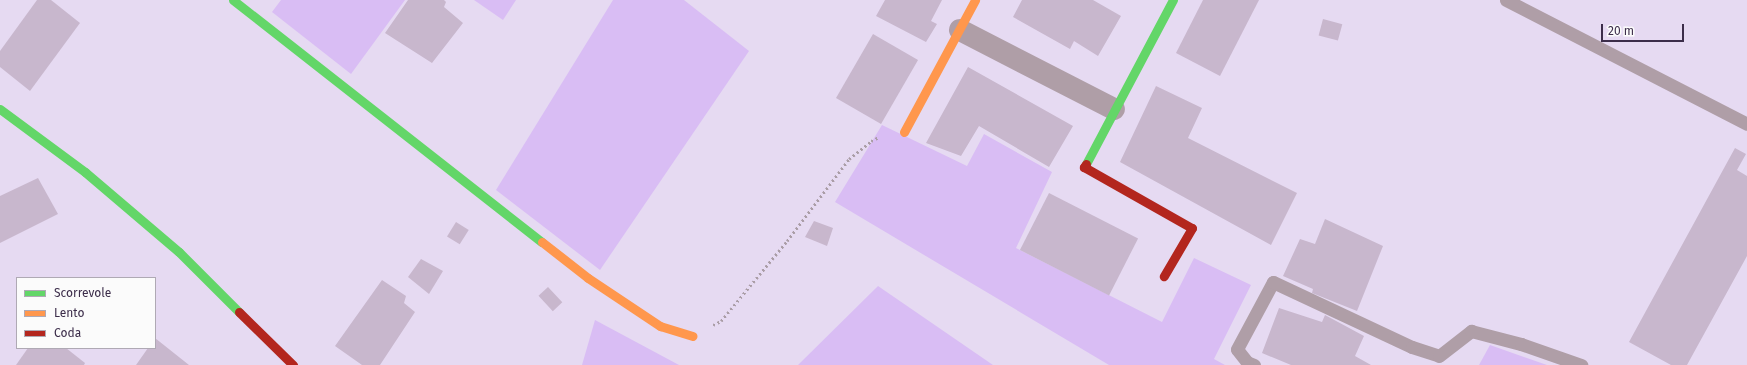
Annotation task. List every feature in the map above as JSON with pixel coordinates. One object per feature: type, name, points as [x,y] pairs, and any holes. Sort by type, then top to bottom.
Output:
[{"type":"street","points":[[233,0],[588,278],[660,326],[692,336]]},
{"type":"street","points":[[904,132],[975,0]]},
{"type":"street","points":[[1164,276],[1192,228],[1084,167],[1173,0]]},
{"type":"street","points":[[960,30],[1114,110]]},
{"type":"street","points":[[0,109],[85,172],[179,252],[294,365]]},
{"type":"lane","points":[[1506,0],[1747,124]]},
{"type":"lane","points":[[1254,365],[1247,362],[1236,350],[1273,282],[1412,348],[1439,356],[1471,331],[1522,344],[1581,365]]},
{"type":"path","points":[[692,336],[722,320],[787,241],[849,159],[870,141],[904,132]]},
{"type":"shaded area","points":[[281,0],[405,0],[351,74],[272,12]]},
{"type":"shaded area","points":[[474,0],[516,0],[503,20]]},
{"type":"shaded area","points":[[613,0],[684,0],[749,51],[600,270],[496,190]]},
{"type":"shaded area","points":[[882,125],[967,166],[984,134],[1052,172],[1016,248],[1162,322],[1194,258],[1251,285],[1214,359],[1225,365],[1109,365],[835,202]]},
{"type":"shaded area","points":[[878,286],[993,365],[798,365]]},
{"type":"shaded area","points":[[595,320],[679,365],[582,365]]},
{"type":"shaded area","points":[[1490,345],[1547,365],[1479,365]]},
{"type":"building","points":[[37,0],[51,0],[80,23],[30,91],[0,67],[0,51]]},
{"type":"building","points":[[408,0],[444,0],[446,2],[444,7],[463,23],[432,63],[385,33]]},
{"type":"building","points":[[885,0],[942,0],[931,21],[937,24],[926,42],[876,16]]},
{"type":"building","points":[[1022,0],[1093,0],[1121,16],[1098,56],[1074,41],[1070,49],[1013,17]]},
{"type":"building","points":[[1203,0],[1259,0],[1220,76],[1176,53]]},
{"type":"building","points":[[1323,19],[1342,24],[1338,41],[1319,35]]},
{"type":"building","points":[[873,34],[918,60],[881,124],[836,98]]},
{"type":"building","points":[[968,67],[1073,126],[1049,167],[979,126],[961,156],[926,143]]},
{"type":"building","points":[[1156,86],[1202,108],[1188,138],[1297,193],[1271,245],[1120,162]]},
{"type":"building","points":[[1735,148],[1746,154],[1737,170],[1747,176],[1747,256],[1687,365],[1671,365],[1629,342]]},
{"type":"building","points":[[38,178],[58,214],[0,243],[0,196]]},
{"type":"building","points":[[1049,193],[1138,238],[1109,295],[1020,250]]},
{"type":"building","points":[[1325,219],[1383,246],[1357,311],[1312,293],[1313,289],[1283,276],[1300,239],[1315,244]]},
{"type":"building","points":[[814,221],[833,228],[827,246],[805,237]]},
{"type":"building","points":[[456,222],[469,230],[460,244],[447,236]]},
{"type":"building","points":[[421,259],[443,271],[429,294],[408,277]]},
{"type":"building","points":[[382,280],[406,296],[404,303],[415,312],[380,365],[362,365],[335,346]]},
{"type":"building","points":[[548,287],[562,302],[553,311],[538,296]]},
{"type":"building","points":[[1279,308],[1322,322],[1325,315],[1364,336],[1355,356],[1371,365],[1291,365],[1262,353]]},
{"type":"building","points":[[156,339],[189,365],[136,365],[147,349],[156,349]]},
{"type":"building","points":[[27,349],[67,349],[85,363],[84,365],[16,365]]},
{"type":"traffic: fast","points":[[233,0],[542,242]]},
{"type":"traffic: fast","points":[[1086,164],[1173,0]]},
{"type":"traffic: fast","points":[[0,109],[85,172],[179,252],[239,312]]},
{"type":"traffic: slow","points":[[904,132],[975,0]]},
{"type":"traffic: slow","points":[[542,242],[588,278],[660,326],[692,336]]},
{"type":"traffic: jam","points":[[1086,164],[1084,167],[1192,228],[1164,276]]},
{"type":"traffic: jam","points":[[239,312],[293,365]]}]
